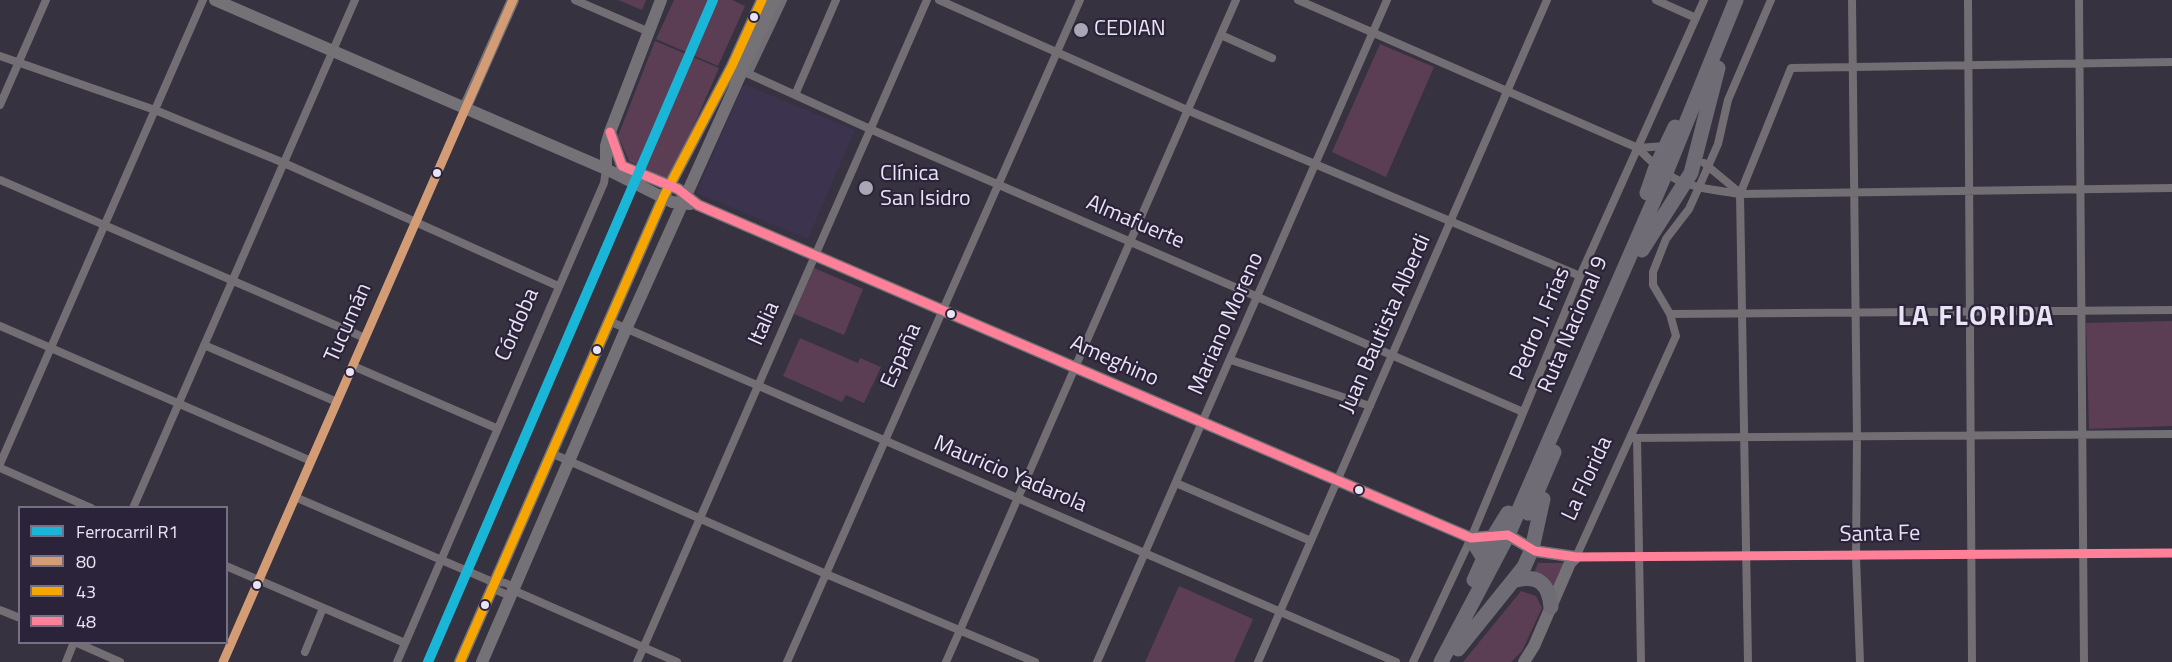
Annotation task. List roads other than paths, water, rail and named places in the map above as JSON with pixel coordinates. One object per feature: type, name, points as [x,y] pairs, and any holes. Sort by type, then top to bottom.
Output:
[{"type":"highway","points":[[1637,249],[1676,178],[1703,81],[1736,0]]},
{"type":"highway","points":[[1637,249],[1676,178],[1746,0]]},
{"type":"highway","points":[[1676,178],[1702,161],[1718,68]]},
{"type":"highway","points":[[1676,178],[1665,146],[1703,81]]},
{"type":"highway","name":"Ruta Nacional 9","points":[[1506,536],[1554,452],[1637,249]]},
{"type":"highway","name":"Ruta Nacional 9","points":[[1441,662],[1453,652],[1637,249]]},
{"type":"highway","points":[[1453,652],[1516,580],[1532,549],[1554,452]]},
{"type":"highway","points":[[1453,652],[1456,622],[1484,559],[1506,536]]},
{"type":"highway","points":[[1471,538],[1484,559]]},
{"type":"highway","points":[[1516,580],[1534,578],[1545,584],[1550,596],[1551,607]]},
{"type":"street","points":[[0,105],[46,0]]},
{"type":"street","points":[[89,506],[0,466],[203,0]]},
{"type":"street","points":[[215,0],[606,169],[666,191]]},
{"type":"street","points":[[133,506],[355,0]]},
{"type":"street","name":"Tucumán","points":[[223,662],[513,0]]},
{"type":"street","points":[[575,0],[647,31]]},
{"type":"street","points":[[597,9],[601,0]]},
{"type":"street","name":"Córdoba","points":[[397,662],[496,428],[604,183],[606,146],[610,132],[647,31],[661,0]]},
{"type":"street","points":[[740,70],[762,0]]},
{"type":"street","points":[[482,662],[515,591],[569,460],[740,70],[774,0]]},
{"type":"street","points":[[460,662],[666,191],[783,0]]},
{"type":"street","points":[[795,95],[836,0]]},
{"type":"street","name":"Italia","points":[[637,662],[927,0]]},
{"type":"street","points":[[939,0],[1187,110],[1580,276]]},
{"type":"street","name":"España","points":[[788,662],[1080,0]]},
{"type":"street","points":[[946,662],[1236,0]]},
{"type":"street","points":[[1298,0],[1638,148],[1676,178],[1740,194],[1969,188],[2172,188]]},
{"type":"street","name":"Mariano Moreno","points":[[1097,662],[1259,297],[1387,0]]},
{"type":"street","name":"Juan Bautista Alberdi","points":[[1258,662],[1547,0]]},
{"type":"street","points":[[1656,0],[1696,18]]},
{"type":"street","name":"Pedro J. Frías","points":[[1413,662],[1471,538],[1580,276],[1704,0]]},
{"type":"street","points":[[1740,194],[1702,161],[1718,144],[1728,100],[1771,0]]},
{"type":"street","points":[[1852,0],[1852,190],[1857,436],[1856,557],[1860,662]]},
{"type":"street","points":[[1968,0],[1972,662]]},
{"type":"street","points":[[2079,0],[2084,662]]},
{"type":"street","points":[[1221,35],[1272,58]]},
{"type":"street","points":[[0,56],[155,110],[284,163],[558,286]]},
{"type":"street","points":[[1748,662],[1740,194],[1791,68],[2172,62]]},
{"type":"street","name":"Almafuerte","points":[[740,70],[870,129],[1523,412]]},
{"type":"street","points":[[610,132],[622,166],[666,191]]},
{"type":"street","points":[[1638,148],[1665,146]]},
{"type":"street","points":[[1676,178],[1689,209],[1666,239],[1653,272],[1653,285],[1670,314],[2172,310]]},
{"type":"street","points":[[0,180],[365,338]]},
{"type":"street","name":"Ameghino","points":[[666,191],[672,202],[684,199],[1336,482],[1471,538]]},
{"type":"street","name":"La Florida","points":[[1535,662],[1576,565],[1576,557],[1634,438],[1676,336],[1670,314]]},
{"type":"street","name":"Mauricio Yadarola","points":[[609,321],[1396,662]]},
{"type":"street","points":[[0,326],[311,461]]},
{"type":"street","points":[[204,345],[337,402]]},
{"type":"street","points":[[1231,360],[1370,406]]},
{"type":"street","points":[[353,366],[496,428]]},
{"type":"street","points":[[1641,662],[1641,557],[1634,438],[2172,434]]},
{"type":"street","points":[[552,453],[826,574],[1035,662]]},
{"type":"street","points":[[1176,483],[1311,541]]},
{"type":"street","points":[[295,497],[495,583],[502,581],[512,586],[515,591],[677,662]]},
{"type":"street","points":[[1471,538],[1506,536],[1532,549],[1576,557],[1534,646],[1524,662]]},
{"type":"street","name":"Santa Fe","points":[[1576,557],[1856,557],[2172,553]]},
{"type":"street","points":[[228,567],[405,643]]},
{"type":"street","points":[[305,652],[323,608]]},
{"type":"street","points":[[0,610],[18,617]]},
{"type":"street","points":[[66,662],[73,644]]},
{"type":"street","points":[[79,644],[120,662]]},
{"type":"rail line","name":"R1","points":[[428,662],[713,0]]},
{"type":"place","name":"CEDIAN","points":[[1081,30]]},
{"type":"place","name":"Clínica San Isidro","points":[[866,188]]},
{"type":"district","name":"LA FLORIDA","points":[[1976,318]]}]
